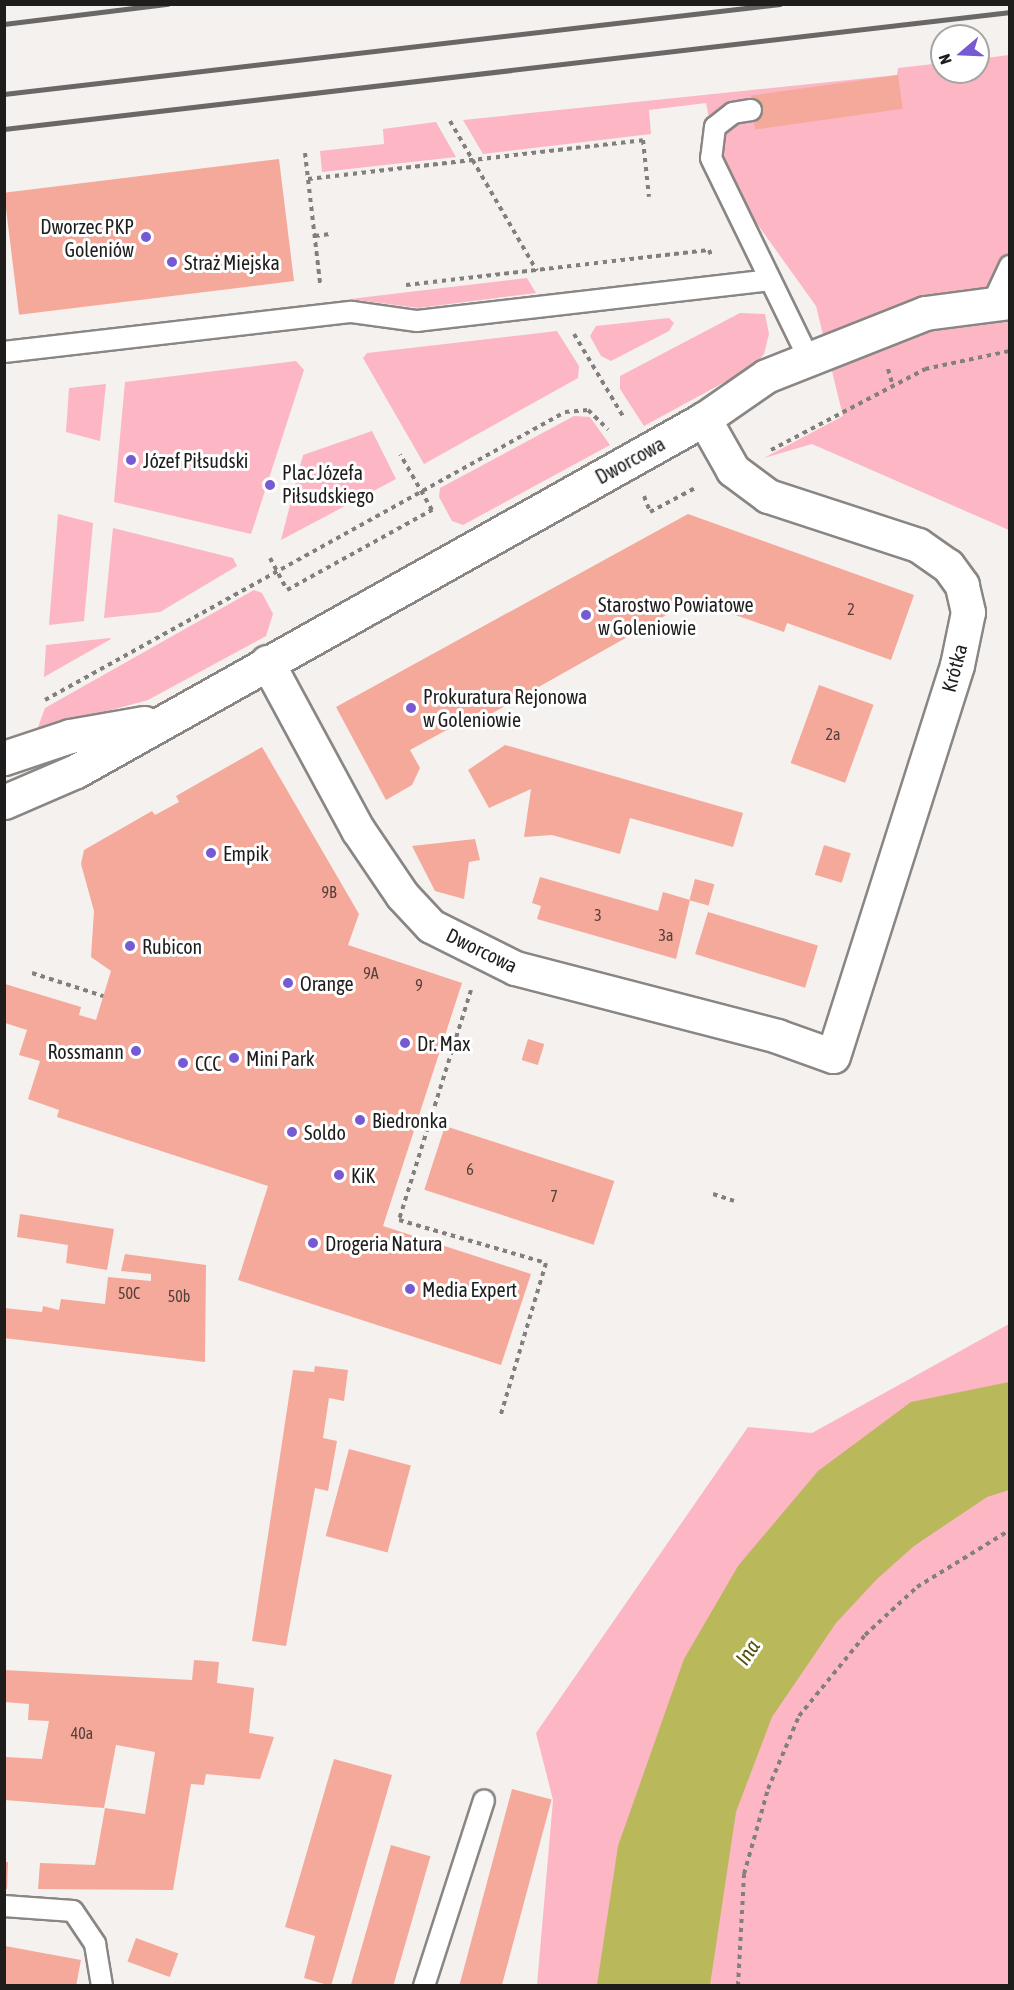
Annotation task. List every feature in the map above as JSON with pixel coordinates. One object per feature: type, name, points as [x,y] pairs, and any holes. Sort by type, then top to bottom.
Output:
[{"type":"street","name":"Dworcowa","points":[[4,802],[76,771],[704,419],[766,376],[925,313],[1001,302]]},
{"type":"street","name":"Krótka","points":[[704,419],[733,470],[768,496],[918,545],[948,566],[962,585],[968,612],[957,665],[833,1056]]},
{"type":"street","name":"Dworcowa","points":[[267,662],[358,830],[402,895],[431,926],[515,968],[777,1036],[833,1056]]},
{"type":"street","name":"Dworcowa","points":[[4,758],[70,736],[166,719]]},
{"type":"lane","points":[[751,110],[724,120],[709,145],[770,280],[809,359]]},
{"type":"lane","points":[[1001,302],[1010,266]]},
{"type":"lane","points":[[4,352],[352,312],[417,321],[770,280]]},
{"type":"lane","points":[[424,1986],[484,1800]]},
{"type":"lane","points":[[4,1906],[73,1911],[95,1944],[102,1986]]},
{"type":"path","points":[[450,121],[627,423]]},
{"type":"path","points":[[308,179],[643,140],[649,197]]},
{"type":"path","points":[[305,153],[320,282],[309,284]]},
{"type":"path","points":[[315,236],[330,234]]},
{"type":"path","points":[[650,512],[925,369],[1010,351]]},
{"type":"path","points":[[42,702],[276,570],[574,409],[594,412],[611,433]]},
{"type":"path","points":[[270,558],[287,590],[432,510],[400,453]]},
{"type":"path","points":[[32,974],[103,996]]},
{"type":"path","points":[[474,980],[399,1220],[546,1263],[501,1414]]},
{"type":"path","points":[[712,1194],[734,1201]]},
{"type":"path","points":[[738,1986],[744,1874],[768,1789],[799,1716],[865,1635],[917,1587],[1010,1530]]},
{"type":"shaded area","points":[[1009,55],[1009,530],[812,444],[764,458],[843,416],[816,306],[720,172],[706,103],[649,110],[651,134],[483,154],[463,120],[897,75],[898,68],[930,64],[930,84],[990,84],[990,57]]},
{"type":"shaded area","points":[[436,122],[456,157],[322,172],[320,151],[384,144],[383,129]]},
{"type":"shaded area","points":[[527,278],[536,293],[418,308],[350,299]]},
{"type":"shaded area","points":[[740,313],[765,314],[769,334],[764,354],[754,366],[644,426],[620,389],[620,376]]},
{"type":"shaded area","points":[[669,318],[674,323],[669,331],[611,361],[601,356],[590,336],[596,326]]},
{"type":"shaded area","points":[[557,331],[579,366],[578,378],[424,464],[363,358],[367,353]]},
{"type":"shaded area","points":[[296,361],[304,370],[251,534],[114,502],[125,382]]},
{"type":"shaded area","points":[[106,384],[100,441],[66,432],[69,388]]},
{"type":"shaded area","points":[[574,416],[590,417],[610,445],[463,525],[452,521],[439,497],[440,488]]},
{"type":"shaded area","points":[[372,431],[396,479],[281,540],[303,455]]},
{"type":"shaded area","points":[[58,514],[93,523],[84,621],[49,625]]},
{"type":"shaded area","points":[[113,528],[233,558],[237,566],[160,612],[104,618]]},
{"type":"shaded area","points":[[254,590],[262,593],[273,614],[266,636],[148,700],[37,730],[45,708]]},
{"type":"shaded area","points":[[111,639],[44,677],[46,645]]},
{"type":"shaded area","points":[[1009,1324],[1009,1985],[537,1985],[553,1800],[536,1733],[748,1427],[812,1433]]},
{"type":"water","name":"Ina","points":[[1009,1382],[1009,1490],[987,1497],[914,1546],[877,1579],[836,1623],[772,1717],[736,1812],[710,1985],[597,1985],[618,1846],[684,1659],[738,1566],[818,1471],[911,1402]]},
{"type":"building","points":[[898,75],[903,109],[755,129],[750,96]]},
{"type":"building","name":"Dworzec PKP Goleniów","points":[[279,159],[294,281],[19,315],[4,193]]},
{"type":"building","name":"Starostwo Powiatowe w Goleniowie","points":[[688,514],[914,595],[891,660],[787,623],[784,632],[698,602],[677,609],[489,715],[485,709],[410,750],[420,768],[412,785],[386,800],[336,707]]},
{"type":"building","points":[[819,685],[874,705],[845,783],[791,763]]},
{"type":"building","points":[[505,745],[743,813],[733,847],[630,818],[620,854],[552,835],[524,837],[531,789],[489,808],[468,770]]},
{"type":"building","name":"Mini Park","points":[[262,747],[359,914],[348,945],[462,983],[383,1226],[531,1274],[501,1365],[238,1280],[268,1186],[57,1117],[59,1110],[28,1099],[40,1061],[19,1055],[27,1030],[5,1023],[5,984],[81,1007],[79,1015],[96,1020],[111,971],[91,957],[94,911],[81,864],[84,850],[152,811],[155,815],[179,802],[176,796]]},
{"type":"building","points":[[475,839],[480,860],[469,862],[464,899],[435,891],[412,846]]},
{"type":"building","points":[[824,845],[851,853],[842,883],[815,875]]},
{"type":"building","points":[[540,877],[658,911],[663,892],[690,900],[676,959],[537,919],[541,906],[532,903]]},
{"type":"building","points":[[695,879],[714,884],[709,905],[689,900]]},
{"type":"building","points":[[708,912],[818,946],[805,988],[695,954]]},
{"type":"building","points":[[528,1039],[544,1044],[538,1065],[522,1060]]},
{"type":"building","points":[[445,1126],[614,1181],[594,1245],[424,1190]]},
{"type":"building","points":[[20,1214],[114,1229],[107,1270],[66,1263],[68,1245],[17,1237]]},
{"type":"building","points":[[125,1254],[206,1265],[205,1362],[4,1338],[4,1308],[42,1312],[43,1306],[59,1310],[61,1299],[105,1304],[108,1277],[151,1281],[151,1274],[121,1271]]},
{"type":"building","points":[[315,1366],[348,1370],[344,1401],[329,1398],[323,1438],[337,1441],[328,1491],[315,1488],[286,1646],[252,1641],[293,1370],[314,1372]]},
{"type":"building","points":[[349,1449],[411,1466],[388,1552],[326,1536]]},
{"type":"building","points":[[194,1660],[219,1662],[217,1683],[254,1688],[249,1733],[274,1737],[260,1779],[206,1774],[204,1785],[191,1784],[173,1890],[38,1889],[40,1863],[95,1865],[105,1808],[145,1814],[155,1752],[116,1745],[104,1808],[5,1800],[5,1757],[42,1759],[49,1721],[28,1720],[29,1704],[4,1702],[4,1670],[192,1680]]},
{"type":"building","points":[[334,1759],[392,1775],[331,1986],[304,1978],[315,1936],[285,1927]]},
{"type":"building","points":[[512,1789],[552,1800],[502,1986],[459,1986]]},
{"type":"building","points":[[391,1845],[430,1856],[393,1986],[351,1986]]},
{"type":"building","points":[[4,1862],[8,1862],[7,1889],[4,1889]]},
{"type":"building","points":[[136,1938],[178,1953],[170,1977],[127,1961]]},
{"type":"building","points":[[5,1946],[81,1960],[76,1986],[5,1986]]},
{"type":"railway","points":[[4,24],[168,4]]},
{"type":"railway","points":[[4,94],[780,4]]},
{"type":"railway","points":[[4,129],[1010,12]]},
{"type":"place","name":"Dworzec PKP Goleniów","points":[[146,237]]},
{"type":"place","name":"Straż Miejska","points":[[172,262]]},
{"type":"place","name":"Józef Piłsudski","points":[[131,460]]},
{"type":"place","name":"Plac Józefa Piłsudskiego","points":[[270,485]]},
{"type":"place","name":"Starostwo Powiatowe w Goleniowie","points":[[586,615]]},
{"type":"place","name":"Prokuratura Rejonowa w Goleniowie","points":[[411,708]]},
{"type":"place","name":"Empik","points":[[211,853]]},
{"type":"place","name":"Rubicon","points":[[130,946]]},
{"type":"place","name":"Orange","points":[[288,983]]},
{"type":"place","name":"Dr. Max","points":[[405,1043]]},
{"type":"place","name":"Rossmann","points":[[136,1051]]},
{"type":"place","name":"Mini Park","points":[[234,1058]]},
{"type":"place","name":"CCC","points":[[183,1063]]},
{"type":"place","name":"Biedronka","points":[[360,1120]]},
{"type":"place","name":"Soldo","points":[[292,1132]]},
{"type":"place","name":"KiK","points":[[339,1175]]},
{"type":"place","name":"Drogeria Natura","points":[[313,1243]]},
{"type":"place","name":"Media Expert","points":[[410,1289]]}]
